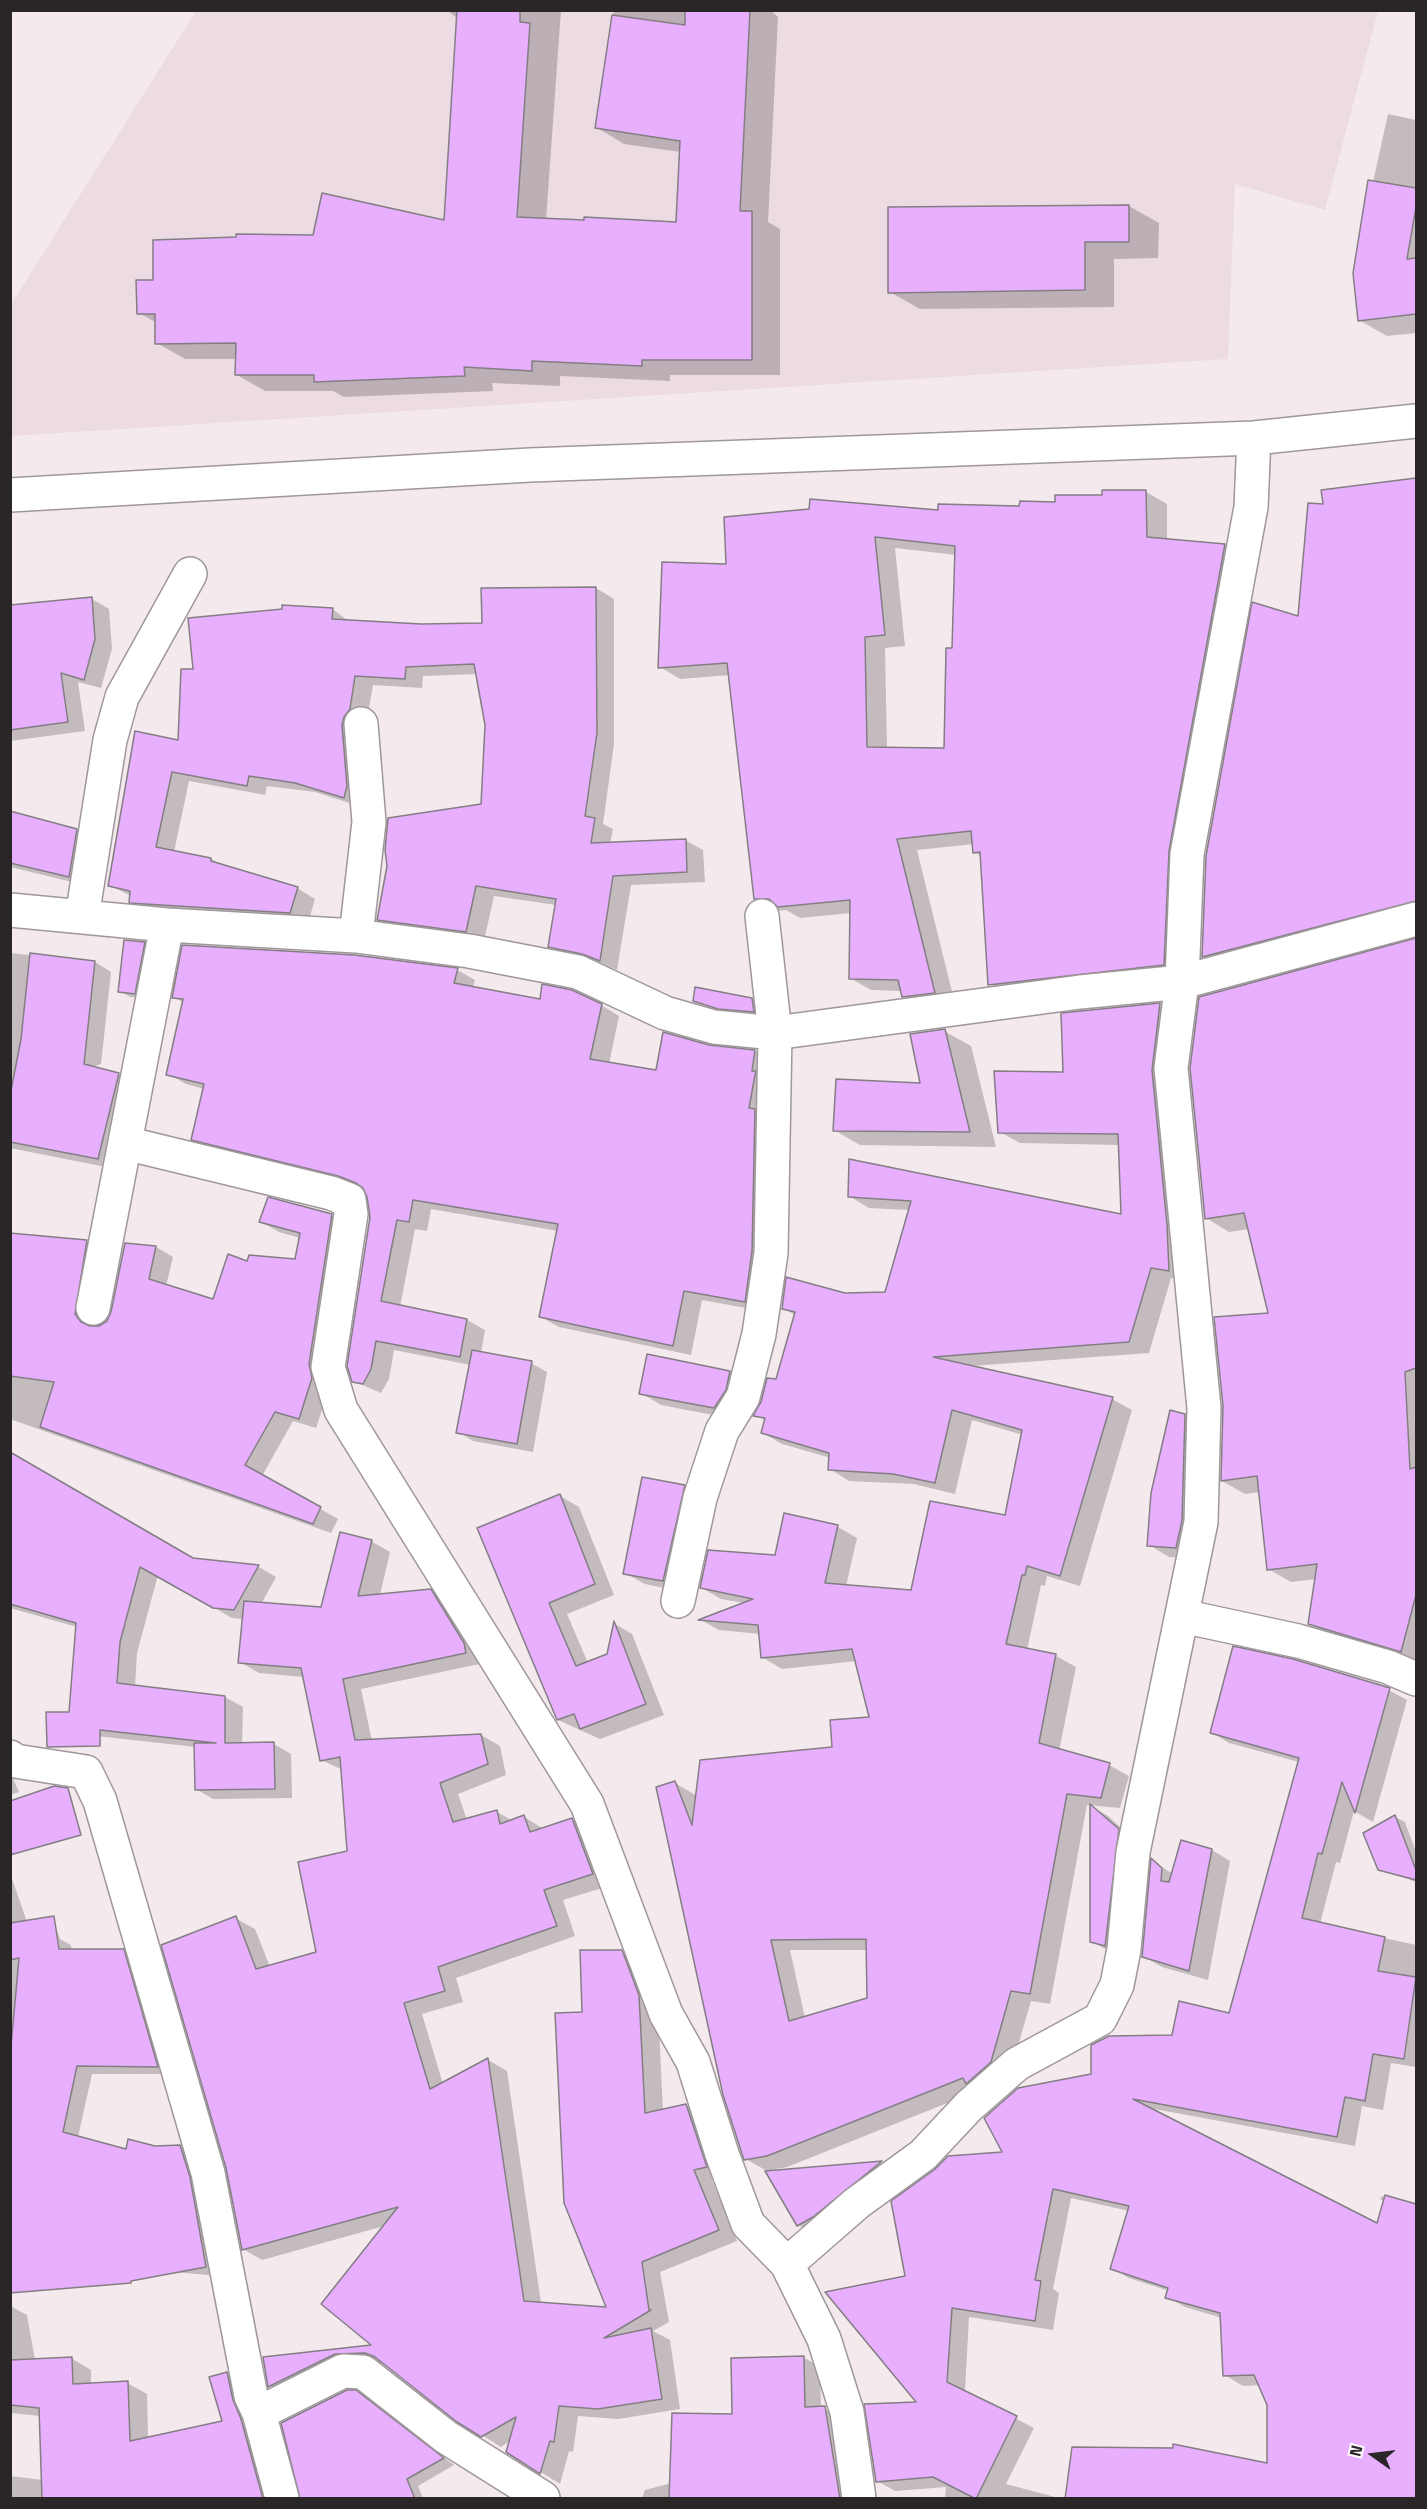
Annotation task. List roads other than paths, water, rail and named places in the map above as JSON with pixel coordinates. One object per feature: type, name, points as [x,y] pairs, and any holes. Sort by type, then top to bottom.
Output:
[{"type":"street","points":[[10,495],[530,465],[1254,438],[1416,421]]},
{"type":"street","points":[[787,2264],[857,2203],[923,2155],[969,2106],[1017,2064],[1100,2019],[1117,1985],[1133,1852],[1201,1522],[1204,1408],[1171,1068],[1182,981],[1186,854],[1251,507],[1254,438]]},
{"type":"street","points":[[82,917],[102,783],[122,696],[190,574]]},
{"type":"street","points":[[356,936],[369,822],[361,724]]},
{"type":"street","points":[[10,909],[167,926],[356,936],[470,951],[578,972],[665,1013],[714,1027],[776,1034],[1080,992],[1182,981],[1416,919]]},
{"type":"street","points":[[678,1601],[700,1498],[722,1431],[743,1397],[759,1334],[771,1253],[776,1034],[762,916]]},
{"type":"street","points":[[93,1308],[167,926]]},
{"type":"street","points":[[125,1143],[331,1193],[349,1200],[351,1214],[328,1367],[341,1410],[587,1804],[666,2014],[693,2062],[722,2154],[748,2224],[787,2264],[824,2339],[847,2412],[859,2499]]},
{"type":"street","points":[[1182,1616],[1298,1641],[1388,1666],[1416,1680]]},
{"type":"street","points":[[10,1757],[15,1761],[86,1772],[100,1801],[208,2173],[251,2396],[260,2413],[282,2499]]},
{"type":"street","points":[[260,2413],[343,2370],[363,2372],[446,2437],[543,2499]]}]
